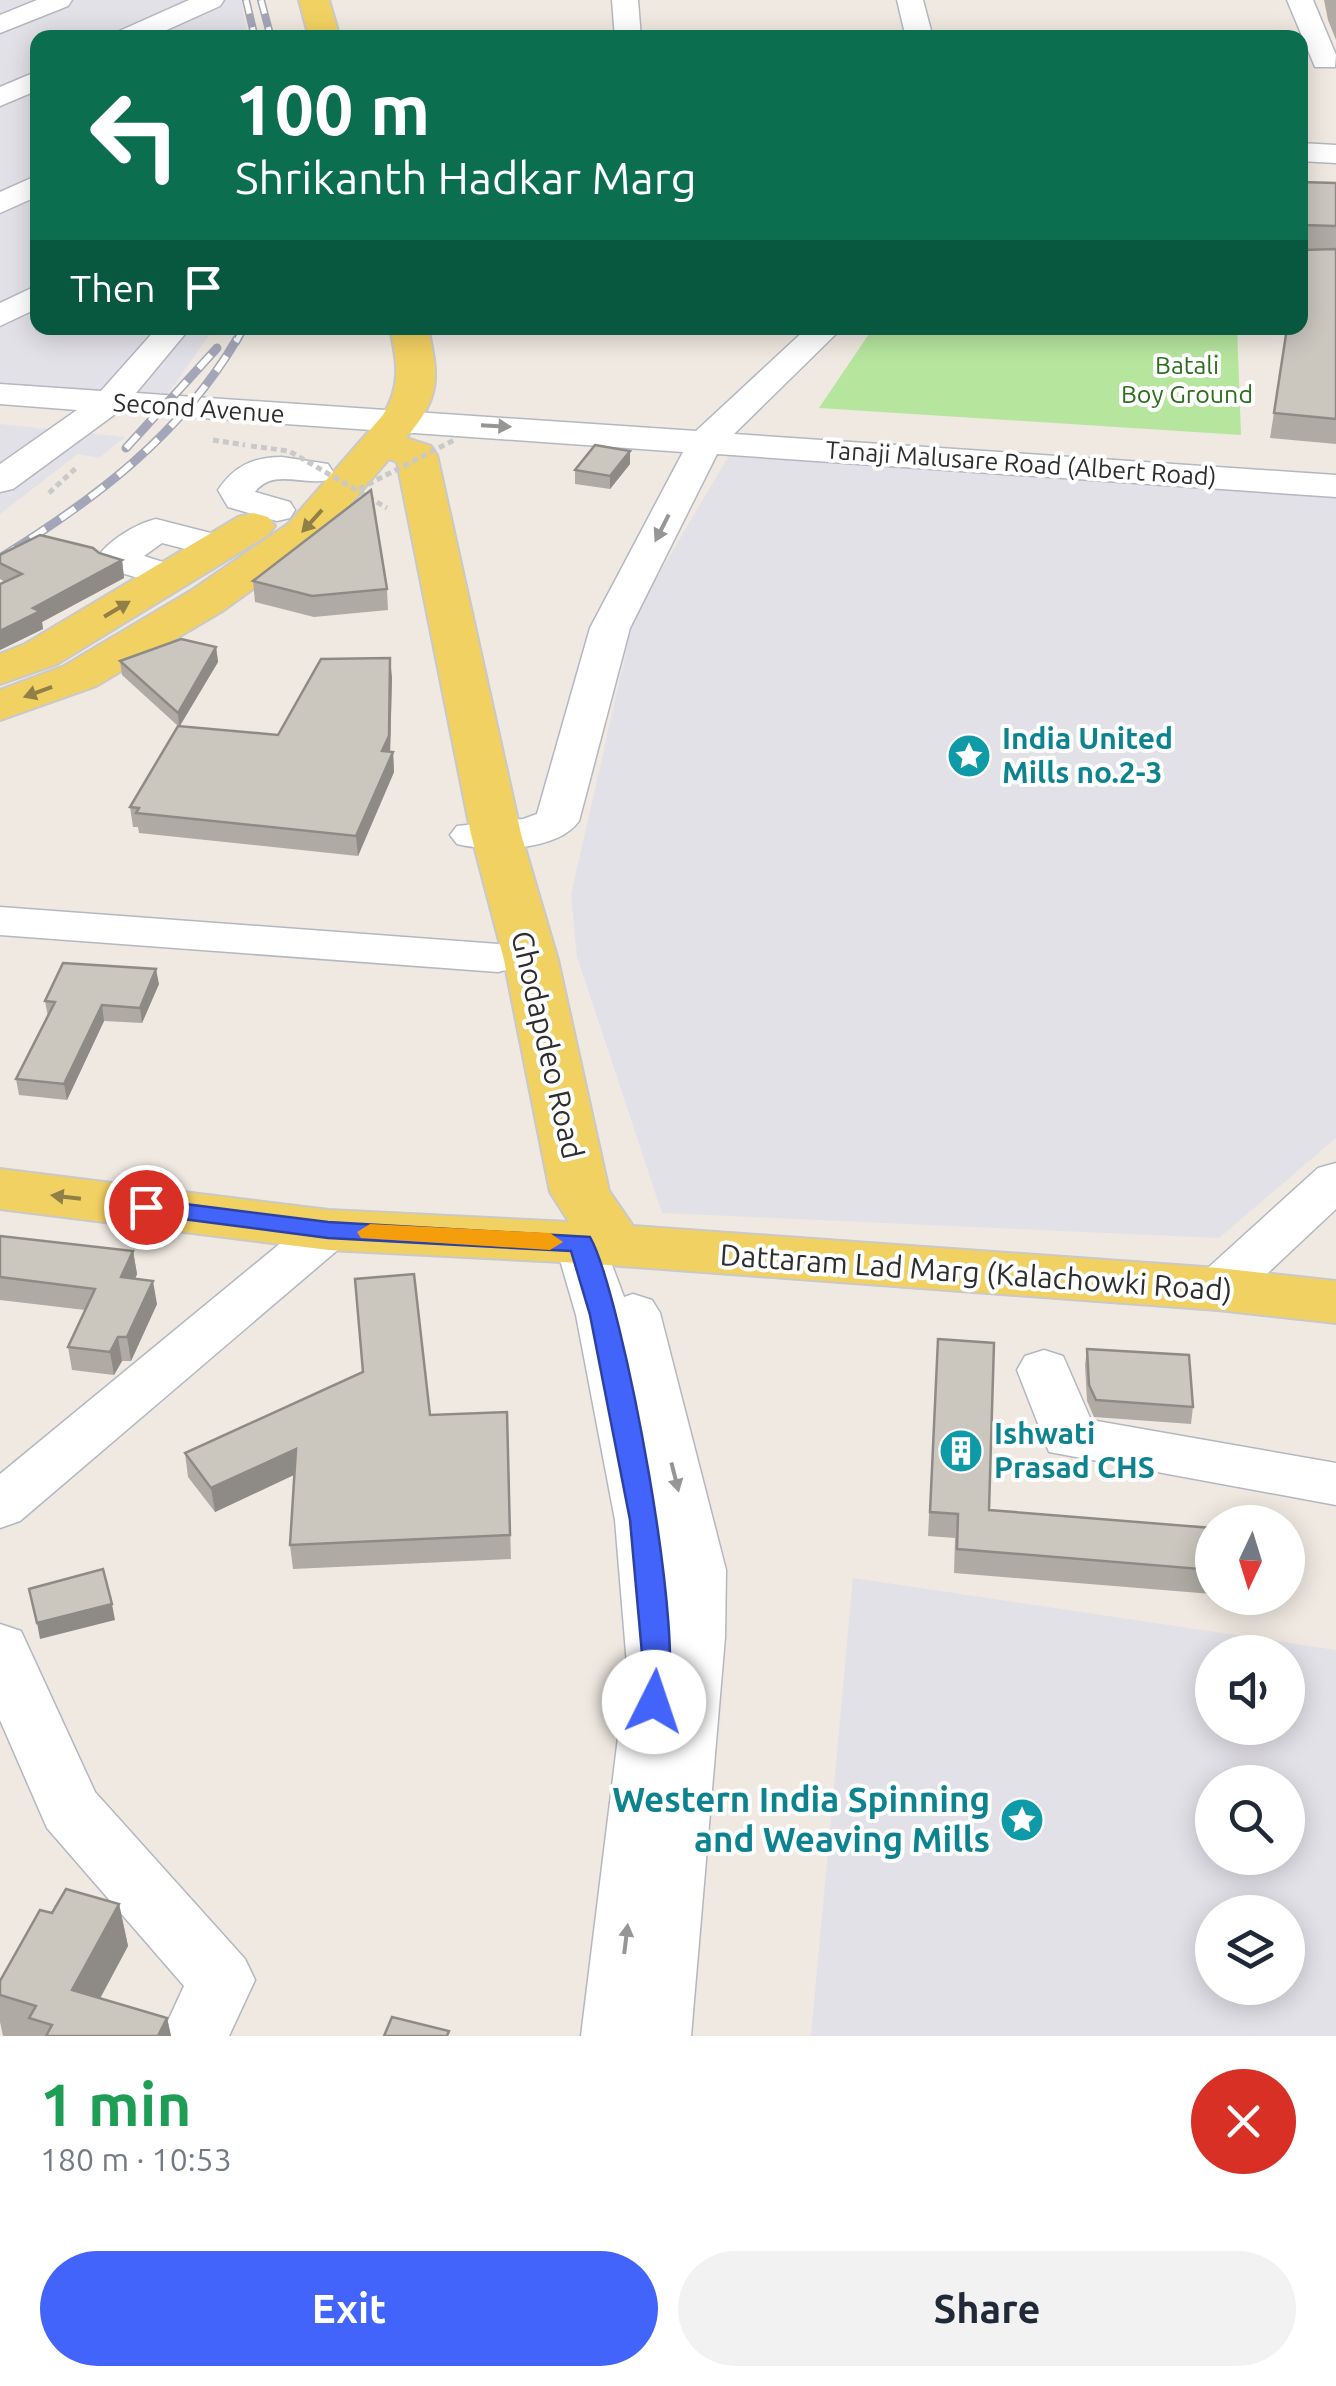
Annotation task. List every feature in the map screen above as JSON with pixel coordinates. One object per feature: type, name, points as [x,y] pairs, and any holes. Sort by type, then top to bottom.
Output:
[{"type":"main road","points":[[314,0],[323,30]]},
{"type":"main road","points":[[341,0],[348,30]]},
{"type":"main road","points":[[380,335],[389,430]]},
{"type":"main road","points":[[0,706],[80,676],[240,578],[302,533],[415,395],[418,382],[410,335]]},
{"type":"main road","points":[[0,670],[41,654],[221,547],[278,510],[315,472],[389,430]]},
{"type":"main road","name":"Ghodapdeo Road","points":[[389,430],[389,459],[484,835],[531,960],[580,1192],[598,1245]]},
{"type":"main road","name":"Ghodapdeo Road","points":[[484,835],[498,958],[551,1192],[598,1245]]},
{"type":"main road","name":"Dattaram Lad Marg (Kalachowki Road)","points":[[0,1189],[328,1230],[1218,1289],[1336,1302]]},
{"type":"street","points":[[0,26],[58,0]]},
{"type":"street","points":[[625,0],[627,30]]},
{"type":"street","points":[[910,0],[918,30]]},
{"type":"street","points":[[1300,0],[1320,60]]},
{"type":"street","points":[[148,30],[216,6]]},
{"type":"street","points":[[0,98],[30,83]]},
{"type":"street","points":[[1308,152],[1336,154]]},
{"type":"street","points":[[0,204],[30,188]]},
{"type":"street","points":[[0,316],[30,299]]},
{"type":"street","points":[[0,481],[110,402],[168,335]]},
{"type":"street","points":[[484,835],[530,832],[557,821],[610,628],[706,441],[819,335]]},
{"type":"street","name":"Second Avenue","points":[[0,394],[389,430],[706,441]]},
{"type":"street","name":"Tanaji Malusare Road (Albert Road)","points":[[706,441],[1336,486]]},
{"type":"street","points":[[171,577],[115,558],[156,530],[221,547]]},
{"type":"street","points":[[0,921],[498,958]]},
{"type":"street","points":[[1218,1289],[1336,1180]]},
{"type":"street","points":[[0,1506],[328,1230]]},
{"type":"street","points":[[598,1245],[603,1315],[644,1520],[658,1665],[615,2036]]},
{"type":"street","points":[[598,1245],[696,1570],[695,1637],[657,2036]]},
{"type":"street","points":[[1044,1370],[1069,1437],[1336,1484]]},
{"type":"street","points":[[7,1676],[70,1808],[221,1980],[195,2036]]},
{"type":"path","points":[[358,490],[454,440]]},
{"type":"path","points":[[251,446],[289,451],[387,508]]},
{"type":"path","points":[[49,493],[78,467]]},
{"type":"shaded area","points":[[0,0],[241,0],[247,30],[30,30],[30,335],[209,335],[167,395],[0,384]]},
{"type":"shaded area","points":[[0,424],[125,437],[99,458],[78,454],[0,514]]},
{"type":"shaded area","name":"India United Mills no.2-3","points":[[731,452],[1336,491],[1336,1138],[1219,1238],[662,1213],[577,957],[571,895],[634,616]]},
{"type":"shaded area","name":"Western India Spinning and Weaving Mills","points":[[853,1578],[1235,1635],[1195,1635],[1195,1745],[1305,1745],[1305,1645],[1336,1650],[1336,2036],[811,2036]]},
{"type":"green space","name":"Batali Boy Ground","points":[[868,335],[1237,335],[1241,435],[819,408]]},
{"type":"building","points":[[1308,182],[1336,183],[1336,226],[1308,225]]},
{"type":"building","points":[[1336,249],[1336,419],[1274,413],[1286,335],[1308,335],[1308,250]]},
{"type":"building","points":[[595,445],[630,451],[610,476],[575,470]]},
{"type":"building","points":[[371,490],[387,589],[312,596],[253,581]]},
{"type":"building","points":[[40,535],[93,548],[122,560],[33,608],[40,611],[0,631],[0,584],[22,574],[0,563],[0,555]]},
{"type":"building","points":[[181,639],[216,647],[178,713],[120,661]]},
{"type":"building","points":[[390,658],[389,736],[382,751],[393,752],[356,836],[136,813],[139,808],[130,807],[178,726],[278,735],[321,659]]},
{"type":"building","points":[[63,963],[156,969],[140,1008],[102,1005],[64,1084],[16,1079],[55,1002],[45,1001]]},
{"type":"building","points":[[0,1236],[133,1251],[121,1277],[153,1281],[127,1337],[118,1337],[110,1352],[68,1347],[95,1289],[0,1277]]},
{"type":"building","points":[[414,1274],[430,1415],[507,1412],[510,1535],[290,1545],[296,1449],[211,1488],[185,1453],[363,1372],[355,1279]]},
{"type":"building","name":"Ishwati Prasad CHS","points":[[938,1339],[994,1343],[989,1510],[1195,1527],[1195,1569],[957,1549],[958,1514],[930,1512]]},
{"type":"building","points":[[1087,1349],[1189,1355],[1193,1407],[1096,1400],[1089,1385]]},
{"type":"building","points":[[103,1569],[112,1604],[37,1623],[29,1589]]},
{"type":"building","points":[[66,1889],[119,1904],[72,1990],[167,2018],[158,2036],[46,2036],[52,2025],[29,2018],[36,2006],[0,1995],[0,1981],[40,1910],[52,1913]]},
{"type":"building","points":[[392,2017],[449,2031],[447,2036],[384,2036]]},
{"type":"railway","points":[[246,0],[253,30]]},
{"type":"railway","points":[[261,0],[269,30]]},
{"type":"railway","points":[[236,342],[240,335]]},
{"type":"railway","points":[[0,558],[101,489],[162,436],[214,374],[237,339]]},
{"type":"railway","points":[[126,448],[217,348]]},
{"type":"slow traffic","points":[[370,1232],[550,1242]]},
{"type":"place","name":"India United Mills no.2-3","points":[[969,756]]},
{"type":"place","name":"Ishwati Prasad CHS","points":[[961,1451]]},
{"type":"place","name":"Western India Spinning and Weaving Mills","points":[[1022,1820]]},
{"type":"route","points":[[146,1207],[328,1230],[581,1243],[603,1315],[644,1520],[658,1665],[654,1702]]}]
